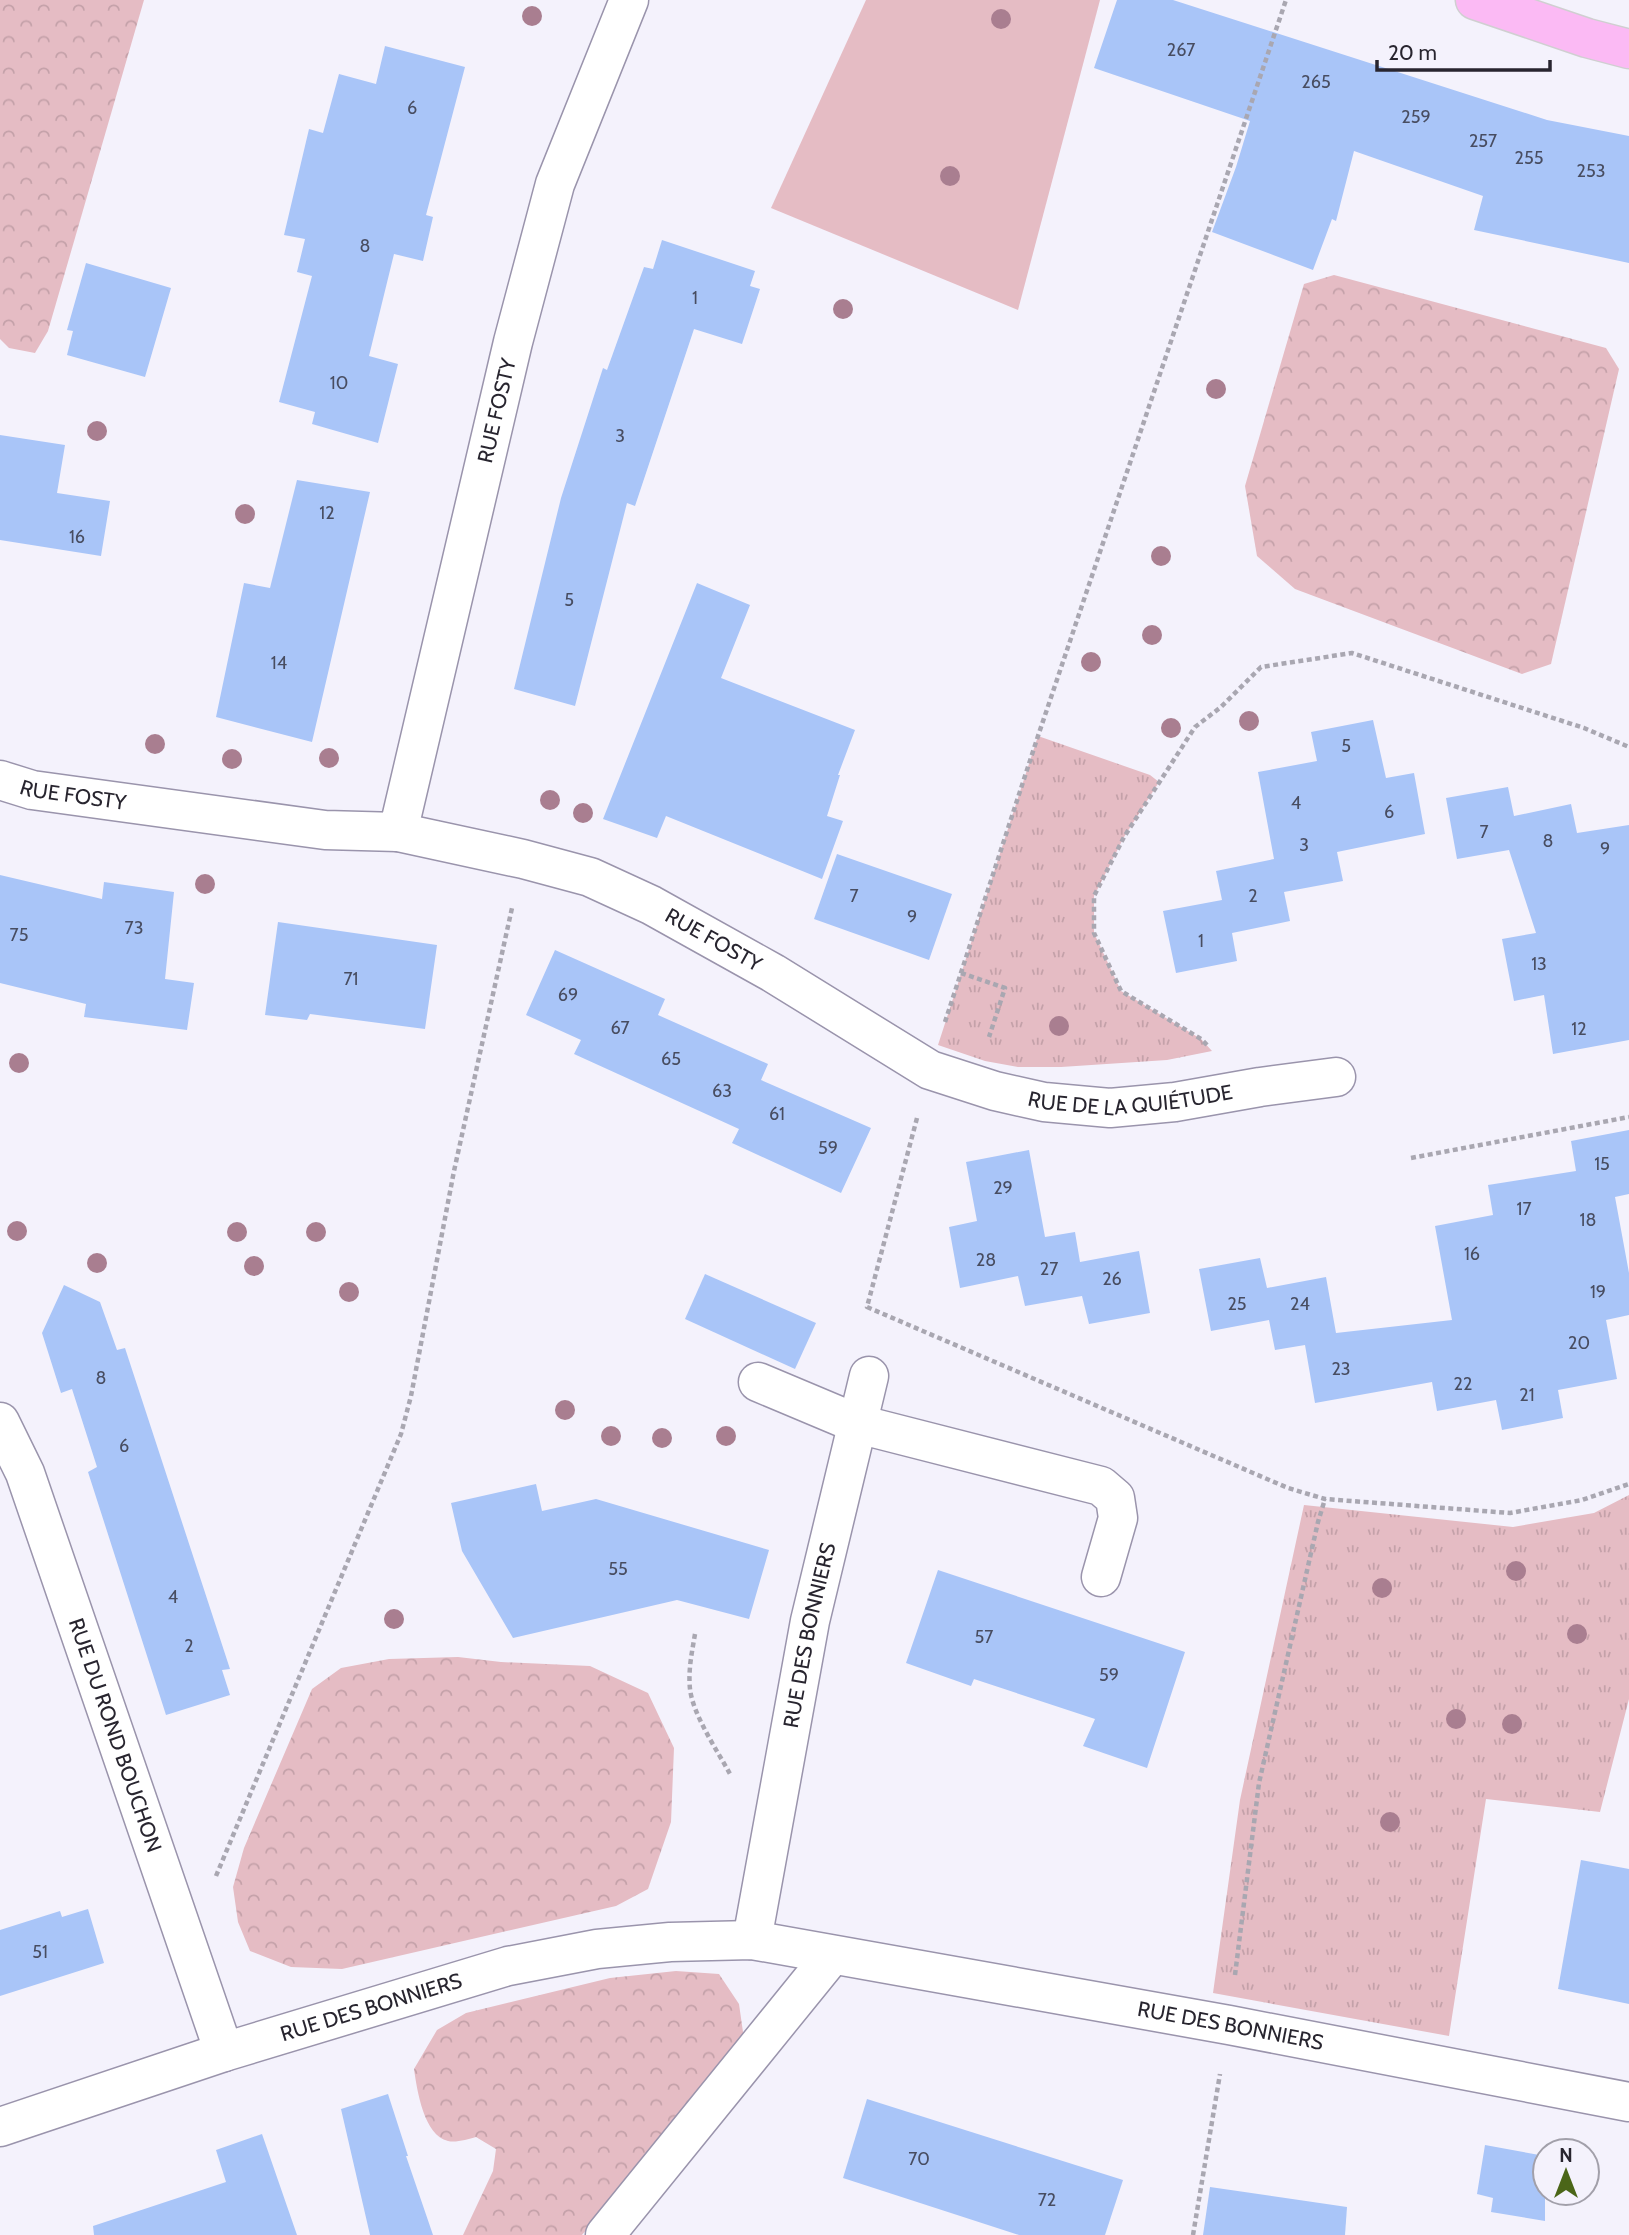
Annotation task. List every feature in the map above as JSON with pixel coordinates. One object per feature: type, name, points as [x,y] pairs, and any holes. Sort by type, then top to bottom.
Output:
[{"type":"main road","points":[[1475,0],[1587,38],[1629,49]]},
{"type":"street","name":"RUE FOSTY","points":[[398,832],[513,342],[555,184],[629,0]]},
{"type":"street","name":"RUE FOSTY","points":[[0,779],[32,790],[311,829],[398,832],[523,859],[590,877],[636,897],[773,973],[930,1070]]},
{"type":"street","name":"RUE DE LA QUIÉTUDE","points":[[930,1070],[1044,1102],[1110,1108],[1175,1102],[1336,1077]]},
{"type":"street","name":"RUE DES BONNIERS","points":[[752,1940],[810,1621],[869,1376]]},
{"type":"street","points":[[758,1382],[858,1424],[1101,1486],[1115,1498],[1118,1518],[1101,1577]]},
{"type":"street","name":"RUE DU ROND BOUCHON","points":[[0,1422],[25,1473],[224,2052]]},
{"type":"street","name":"RUE DES BONNIERS","points":[[0,2127],[224,2052],[508,1966],[597,1949],[670,1942],[752,1940],[1228,2025],[1629,2102]]},
{"type":"street","points":[[605,2235],[832,1955]]},
{"type":"path","points":[[1286,0],[1042,723],[961,973],[930,1070],[867,1307],[1288,1488],[1325,1499],[1510,1513],[1582,1500],[1629,1484]]},
{"type":"path","points":[[1260,1087],[1212,1051],[1201,1039],[1121,992],[1094,933],[1094,896],[1124,837],[1195,727],[1261,667],[1352,653],[1584,728],[1629,747]]},
{"type":"path","points":[[186,1946],[293,1698],[401,1434],[411,1396],[454,1171],[523,859]]},
{"type":"path","points":[[961,973],[1004,988],[972,1083]]},
{"type":"path","points":[[1411,1158],[1629,1117]]},
{"type":"path","points":[[1193,2235],[1228,2025],[1259,1783],[1325,1499]]},
{"type":"path","points":[[695,1634],[690,1662],[690,1690],[695,1707],[737,1788],[777,1804]]},
{"type":"green space","points":[[0,0],[144,0],[48,331],[35,353],[9,348],[0,339]]},
{"type":"green space","points":[[866,0],[1100,0],[1018,310],[771,208]]},
{"type":"green space","points":[[1334,275],[1606,348],[1619,369],[1551,664],[1522,674],[1295,589],[1257,556],[1245,486],[1304,284]]},
{"type":"green space","points":[[1038,736],[1150,775],[1159,782],[1124,837],[1094,896],[1094,933],[1121,991],[1201,1039],[1212,1051],[1167,1060],[1018,1067],[985,1061],[938,1045]]},
{"type":"green space","points":[[1629,1495],[1629,1699],[1600,1812],[1486,1799],[1449,2036],[1213,1993],[1240,1800],[1304,1505],[1513,1527],[1594,1513]]},
{"type":"green space","points":[[458,1657],[590,1666],[648,1693],[674,1748],[671,1822],[648,1889],[616,1906],[342,1969],[291,1967],[250,1951],[238,1922],[233,1887],[244,1848],[312,1689],[341,1668],[389,1659]]},
{"type":"green space","points":[[676,1971],[719,1974],[739,2004],[744,2039],[582,2235],[463,2235],[493,2171],[496,2149],[476,2137],[448,2141],[433,2131],[427,2122],[414,2069],[437,2030],[466,2013],[610,1978]]},
{"type":"building","points":[[1117,0],[1173,0],[1547,120],[1629,136],[1629,263],[1474,230],[1483,196],[1354,151],[1336,221],[1332,219],[1313,270],[1212,232],[1250,121],[1094,68]]},
{"type":"building","points":[[385,46],[465,67],[426,215],[433,217],[423,261],[394,254],[369,356],[398,364],[378,443],[312,424],[315,412],[279,402],[312,276],[297,272],[305,239],[284,235],[309,129],[323,133],[339,74],[376,84]]},
{"type":"building","points":[[662,240],[755,271],[750,286],[760,289],[742,344],[694,329],[635,506],[627,503],[575,706],[514,689],[561,498],[603,368],[607,370],[644,267],[653,269]]},
{"type":"building","points":[[86,263],[171,288],[145,377],[67,355],[73,331],[67,330]]},
{"type":"building","points":[[0,435],[65,445],[57,493],[110,501],[101,556],[0,540]]},
{"type":"building","points":[[297,480],[370,492],[312,742],[216,717],[244,583],[270,588]]},
{"type":"building","points":[[697,583],[750,605],[721,678],[855,730],[838,775],[827,816],[843,821],[822,879],[666,816],[657,838],[603,819]]},
{"type":"building","points":[[1373,720],[1386,778],[1414,773],[1425,834],[1337,852],[1343,881],[1284,892],[1290,921],[1232,933],[1237,961],[1176,973],[1163,911],[1222,900],[1216,871],[1274,859],[1258,772],[1317,761],[1311,732]]},
{"type":"building","points":[[1508,787],[1514,816],[1571,804],[1577,833],[1629,825],[1629,1040],[1553,1054],[1544,995],[1514,1001],[1502,939],[1536,933],[1509,850],[1457,859],[1446,798]]},
{"type":"building","points":[[837,854],[952,894],[929,960],[814,919]]},
{"type":"building","points":[[0,875],[102,899],[104,882],[174,892],[165,979],[194,983],[187,1030],[84,1017],[86,1004],[0,983]]},
{"type":"building","points":[[278,922],[437,945],[425,1029],[310,1014],[307,1020],[265,1015]]},
{"type":"building","points":[[555,950],[665,999],[658,1015],[768,1064],[761,1080],[871,1128],[841,1193],[732,1143],[739,1129],[574,1054],[581,1040],[526,1015]]},
{"type":"building","points":[[1629,1130],[1629,1194],[1615,1197],[1629,1273],[1629,1315],[1606,1320],[1617,1379],[1558,1390],[1563,1418],[1502,1430],[1496,1400],[1437,1411],[1432,1382],[1315,1403],[1305,1345],[1275,1350],[1269,1320],[1211,1331],[1199,1269],[1260,1258],[1267,1288],[1326,1277],[1336,1333],[1452,1320],[1435,1226],[1493,1215],[1488,1185],[1576,1171],[1571,1141]]},
{"type":"building","points":[[1029,1150],[1045,1237],[1075,1232],[1080,1262],[1139,1251],[1150,1313],[1089,1324],[1082,1296],[1025,1306],[1018,1276],[960,1288],[949,1227],[977,1221],[966,1162]]},
{"type":"building","points":[[705,1274],[816,1323],[795,1369],[685,1319]]},
{"type":"building","points":[[64,1285],[100,1302],[117,1350],[125,1348],[230,1669],[222,1670],[230,1695],[166,1715],[88,1472],[97,1467],[72,1389],[61,1393],[42,1333]]},
{"type":"building","points":[[536,1484],[542,1511],[596,1499],[769,1550],[749,1619],[677,1600],[513,1638],[462,1551],[451,1503]]},
{"type":"building","points":[[938,1570],[1185,1652],[1147,1768],[1083,1746],[1095,1719],[974,1679],[971,1686],[906,1663]]},
{"type":"building","points":[[1581,1860],[1629,1869],[1629,2004],[1558,1989]]},
{"type":"building","points":[[88,1909],[104,1963],[0,1996],[0,1930],[60,1911],[62,1917]]},
{"type":"building","points":[[388,2094],[433,2235],[370,2235],[341,2109]]},
{"type":"building","points":[[867,2099],[1123,2180],[1105,2235],[1019,2235],[843,2178]]},
{"type":"building","points":[[262,2134],[297,2235],[94,2235],[93,2226],[226,2182],[216,2150]]},
{"type":"building","points":[[1485,2145],[1531,2153],[1531,2207],[1545,2207],[1545,2221],[1491,2212],[1493,2198],[1477,2194]]},
{"type":"building","points":[[1210,2187],[1347,2207],[1345,2235],[1203,2235]]}]
